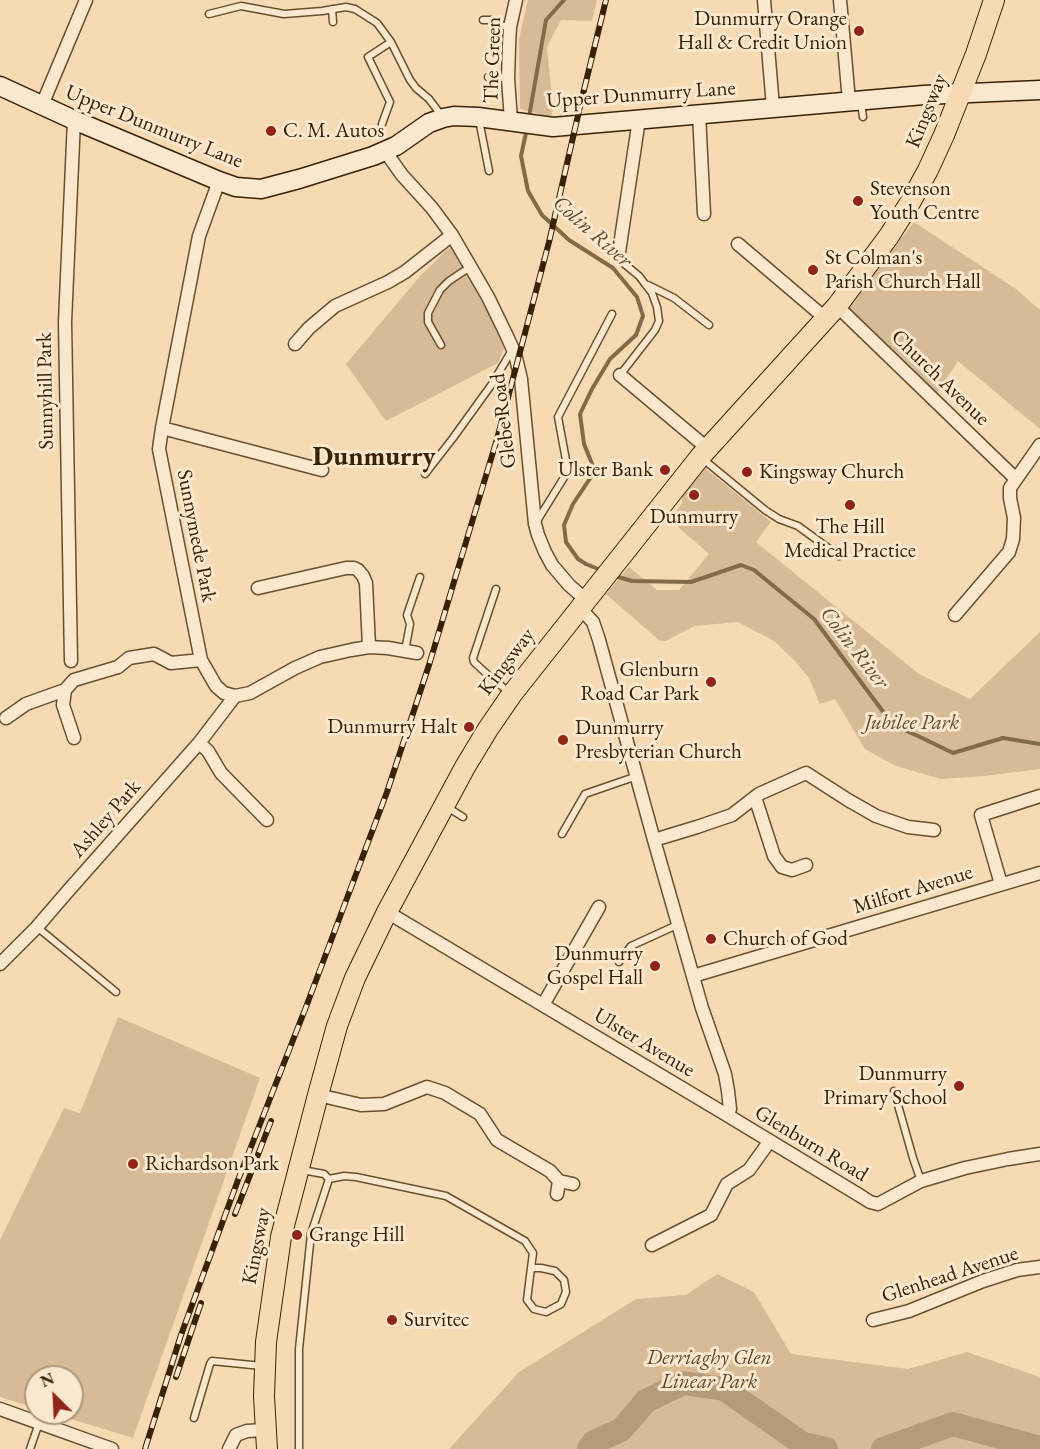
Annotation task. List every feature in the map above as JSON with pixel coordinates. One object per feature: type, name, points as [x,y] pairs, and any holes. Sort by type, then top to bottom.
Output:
[{"type":"main road","name":"Kingsway","points":[[266,1440],[265,1366],[281,1237],[337,1026],[355,978],[387,912],[488,729],[512,694],[704,452],[831,312],[889,236],[928,170],[961,93],[994,0]]},
{"type":"street","points":[[42,105],[86,0]]},
{"type":"street","name":"The Green","points":[[514,122],[508,78],[510,27],[516,0]]},
{"type":"street","points":[[764,0],[773,107]]},
{"type":"street","points":[[840,0],[858,106]]},
{"type":"street","name":"Upper Dunmurry Lane","points":[[0,86],[219,181],[236,187],[261,189],[374,156],[396,146],[429,123],[443,118],[478,117],[543,127],[587,125],[773,107],[858,106],[961,93],[1040,90]]},
{"type":"street","points":[[699,114],[704,214]]},
{"type":"street","points":[[619,252],[638,119]]},
{"type":"street","name":"Sunnyhill Park","points":[[71,661],[65,322],[74,120]]},
{"type":"street","name":"Glebe Road","points":[[385,151],[402,175],[432,207],[452,235],[472,268],[513,349],[521,379],[535,524],[552,565],[583,604]]},
{"type":"street","name":"Sunnymede Park","points":[[219,181],[200,236],[159,449],[201,660],[216,686],[224,693],[235,696]]},
{"type":"street","points":[[295,344],[309,328],[335,306],[405,272],[452,235]]},
{"type":"street","name":"Church Avenue","points":[[738,244],[831,312],[1016,479]]},
{"type":"street","points":[[620,375],[704,452]]},
{"type":"street","points":[[162,428],[322,470]]},
{"type":"street","points":[[955,615],[1009,552],[1013,539],[1014,518],[1010,488],[1040,445]]},
{"type":"street","points":[[258,588],[346,568],[358,570],[366,582],[369,647]]},
{"type":"street","name":"Glenburn Road","points":[[583,604],[593,622],[702,1008],[725,1074],[730,1110],[727,1115],[870,1202],[878,1204],[921,1181],[989,1162],[1040,1154]]},
{"type":"street","points":[[235,696],[250,693],[320,657],[369,647],[411,652]]},
{"type":"street","points":[[6,718],[26,704],[65,690],[75,680],[118,667],[129,658],[154,654],[171,663],[201,660]]},
{"type":"street","points":[[65,690],[63,705],[74,738]]},
{"type":"street","name":"Ashley Park","points":[[0,963],[37,927],[199,743],[235,696]]},
{"type":"street","points":[[199,743],[208,751],[221,773],[267,820]]},
{"type":"street","points":[[654,840],[732,815],[755,797],[806,773],[876,816],[908,827],[934,830]]},
{"type":"street","points":[[1001,884],[981,815],[1040,796]]},
{"type":"street","points":[[755,797],[774,856],[782,867],[792,870],[806,865]]},
{"type":"street","name":"Milfort Avenue","points":[[693,976],[1040,873]]},
{"type":"street","points":[[543,1005],[599,907]]},
{"type":"street","name":"Ulster Avenue","points":[[387,912],[727,1115]]},
{"type":"street","points":[[318,1095],[361,1105],[384,1104],[427,1087],[445,1093],[480,1114],[497,1140],[550,1171],[559,1181],[573,1184]]},
{"type":"street","points":[[652,1245],[711,1215],[728,1184],[749,1170],[770,1142]]},
{"type":"street","points":[[557,1194],[559,1181]]},
{"type":"street","name":"Glenhead Avenue","points":[[873,1320],[909,1311],[1017,1270],[1040,1267]]},
{"type":"street","points":[[0,1409],[24,1418]]},
{"type":"street","points":[[45,1425],[112,1449]]},
{"type":"street","points":[[229,1449],[236,1435],[247,1431],[266,1440]]},
{"type":"lane","points":[[209,14],[241,6],[284,14],[346,7],[355,9],[377,23],[391,42],[410,80],[429,99],[443,118]]},
{"type":"lane","points":[[332,9],[333,22]]},
{"type":"lane","points":[[483,20],[491,20],[499,25],[510,27]]},
{"type":"lane","points":[[382,124],[390,102],[368,57],[391,42]]},
{"type":"lane","points":[[488,77],[508,78]]},
{"type":"lane","points":[[478,117],[489,171]]},
{"type":"lane","points":[[619,252],[622,262],[639,276],[655,299],[658,321],[655,330],[620,375]]},
{"type":"lane","points":[[441,345],[428,322],[428,313],[440,290],[449,281],[472,268]]},
{"type":"lane","points":[[644,284],[674,298],[709,325]]},
{"type":"lane","points":[[535,524],[568,471],[558,417],[612,314]]},
{"type":"lane","points":[[425,474],[492,384],[513,349]]},
{"type":"lane","points":[[704,452],[765,510],[779,519],[798,526],[839,556]]},
{"type":"lane","points":[[411,652],[410,624],[407,615],[420,577]]},
{"type":"lane","points":[[496,589],[473,658],[474,662],[489,676],[512,694]]},
{"type":"lane","points":[[562,834],[585,794],[637,776]]},
{"type":"lane","points":[[444,806],[463,817]]},
{"type":"lane","points":[[619,962],[631,946],[678,924]]},
{"type":"lane","points":[[37,927],[116,992]]},
{"type":"lane","points":[[894,1090],[921,1181]]},
{"type":"lane","points":[[299,1169],[324,1173],[329,1179]]},
{"type":"lane","points":[[329,1179],[344,1176],[356,1177],[446,1196],[525,1241],[533,1253],[531,1268],[527,1300],[534,1309],[546,1312],[561,1304],[566,1292],[564,1280],[555,1271],[531,1268]]},
{"type":"lane","points":[[299,1449],[299,1349],[311,1234],[329,1179]]},
{"type":"lane","points":[[194,1418],[212,1361],[265,1366]]},
{"type":"lane","points":[[30,1449],[38,1425]]},
{"type":"green space","points":[[528,0],[597,0],[592,21],[561,20],[547,47],[553,108],[551,117],[520,109],[519,39]]},
{"type":"green space","points":[[914,222],[1016,289],[1040,310],[1040,429],[958,361],[937,393],[847,308]]},
{"type":"green space","points":[[451,246],[499,333],[504,349],[498,363],[386,421],[346,364],[421,275]]},
{"type":"green space","name":"Jubilee Park","points":[[705,468],[771,522],[756,542],[919,674],[970,699],[1040,632],[1040,769],[941,779],[896,766],[865,749],[835,699],[820,704],[809,678],[774,641],[738,622],[694,626],[666,641],[660,641],[606,594],[629,567],[657,590],[679,590],[709,554],[670,520],[682,503],[682,496]]},
{"type":"green space","points":[[118,1017],[260,1078],[133,1438],[84,1423],[84,1365],[24,1365],[24,1404],[0,1397],[0,1240],[64,1108],[80,1113]]},
{"type":"green space","name":"Derriaghy Glen Linear Park","points":[[717,1274],[754,1292],[791,1354],[908,1369],[967,1352],[1040,1377],[1040,1449],[449,1449],[519,1372],[636,1299],[686,1295]]},
{"type":"waterway","name":"Colin River","points":[[529,117],[546,20],[564,0]]},
{"type":"waterway","name":"Colin River","points":[[527,128],[521,156],[528,191],[542,215],[569,240],[613,268],[637,297],[643,316],[636,335],[610,359],[580,414],[584,444],[595,471],[573,504],[564,525],[566,542],[578,559],[603,571]]},
{"type":"waterway","name":"Colin River","points":[[615,576],[632,581],[691,582],[741,565],[754,570],[814,619],[893,725],[953,753],[1003,738],[1040,744]]},
{"type":"waterway","points":[[589,1449],[594,1442],[621,1430],[646,1401],[683,1383],[724,1389],[803,1444],[826,1449]]},
{"type":"waterway","points":[[883,1449],[953,1424],[1040,1448]]},
{"type":"railway","points":[[145,1449],[181,1335],[387,792],[429,665],[497,439],[549,242],[606,0]]},
{"type":"railway","points":[[235,1214],[271,1121]]},
{"type":"railway","points":[[176,1377],[201,1303]]},
{"type":"place","name":"Dunmurry Orange Hall & Credit Union","points":[[859,31]]},
{"type":"place","name":"C. M. Autos","points":[[271,131]]},
{"type":"place","name":"Stevenson Youth Centre","points":[[858,201]]},
{"type":"place","name":"St Colman's Parish Church Hall","points":[[813,270]]},
{"type":"place","name":"Ulster Bank","points":[[665,470]]},
{"type":"place","name":"Kingsway Church","points":[[747,472]]},
{"type":"place","name":"Dunmurry","points":[[694,495]]},
{"type":"place","name":"The Hill Medical Practice","points":[[850,505]]},
{"type":"place","name":"Glenburn Road Car Park","points":[[711,682]]},
{"type":"place","name":"Dunmurry Halt","points":[[469,727]]},
{"type":"place","name":"Dunmurry Presbyterian Church","points":[[563,740]]},
{"type":"place","name":"Church of God","points":[[711,939]]},
{"type":"place","name":"Dunmurry Gospel Hall","points":[[655,966]]},
{"type":"place","name":"Dunmurry Primary School","points":[[959,1086]]},
{"type":"place","name":"Richardson Park","points":[[133,1164]]},
{"type":"place","name":"Grange Hill","points":[[297,1235]]},
{"type":"place","name":"Survitec","points":[[392,1320]]},
{"type":"district","name":"Dunmurry","points":[[374,458]]}]
